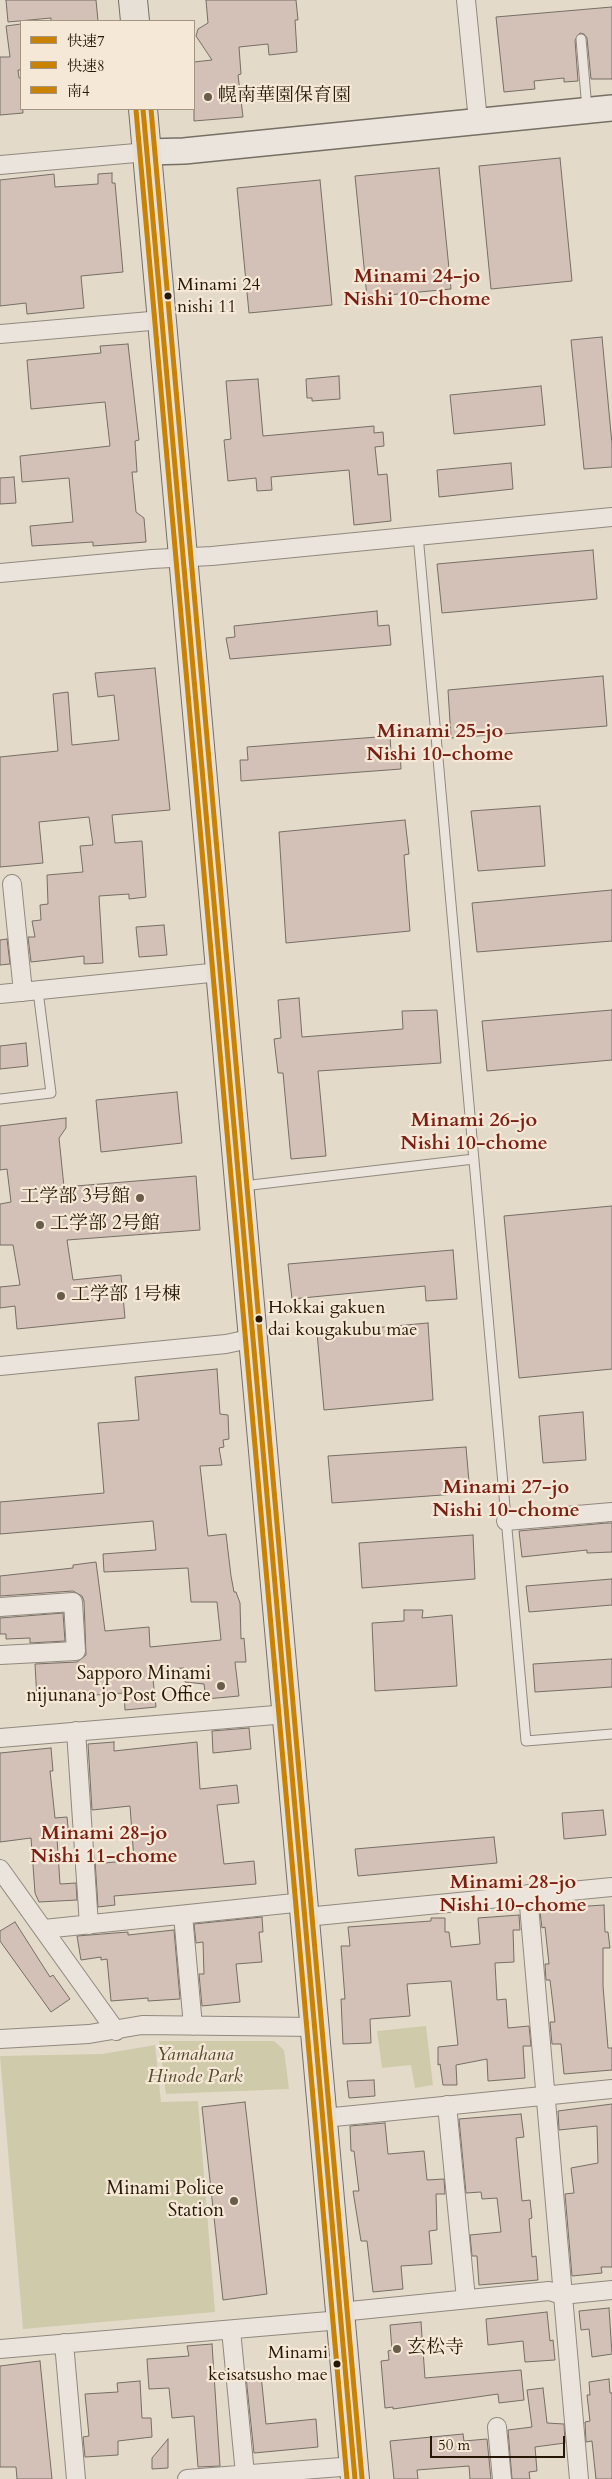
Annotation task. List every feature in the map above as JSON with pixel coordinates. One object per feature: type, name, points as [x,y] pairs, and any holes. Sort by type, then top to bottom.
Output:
[{"type":"highway","points":[[133,0],[135,20]]},
{"type":"highway","points":[[143,110],[355,2472]]},
{"type":"street","points":[[466,0],[478,121]]},
{"type":"street","points":[[0,165],[147,152],[184,152],[612,108]]},
{"type":"street","points":[[0,334],[162,320]]},
{"type":"street","points":[[0,573],[612,517]]},
{"type":"street","points":[[12,884],[31,991]]},
{"type":"street","points":[[0,994],[220,972]]},
{"type":"street","points":[[0,1366],[226,1344],[254,1338]]},
{"type":"street","points":[[506,1521],[612,1512]]},
{"type":"street","points":[[0,1607],[73,1602],[76,1651],[0,1656]]},
{"type":"street","points":[[0,1738],[287,1714]]},
{"type":"street","points":[[76,1732],[89,1925]]},
{"type":"street","points":[[0,1869],[116,2031]]},
{"type":"street","points":[[44,1929],[183,1915],[305,1910],[612,1887]]},
{"type":"street","points":[[528,1894],[544,2096],[579,2479]]},
{"type":"street","points":[[183,1915],[193,2026]]},
{"type":"street","points":[[0,2039],[116,2031],[142,2025],[316,2027]]},
{"type":"street","points":[[324,2118],[612,2089]]},
{"type":"street","points":[[447,2106],[466,2299]]},
{"type":"street","points":[[0,2349],[231,2330],[466,2299],[548,2292],[562,2295],[612,2290]]},
{"type":"street","points":[[231,2330],[245,2474]]},
{"type":"street","points":[[64,2343],[76,2479]]},
{"type":"street","points":[[497,2427],[502,2479]]},
{"type":"street","points":[[187,2479],[245,2474],[355,2472]]},
{"type":"lane","points":[[581,39],[587,111]]},
{"type":"lane","points":[[418,535],[526,1741],[612,1734]]},
{"type":"lane","points":[[0,1099],[51,1093],[31,991]]},
{"type":"lane","points":[[240,1186],[474,1159]]},
{"type":"green space","points":[[426,2026],[433,2085],[415,2088],[411,2065],[382,2068],[377,2031]]},
{"type":"green space","name":"Yamahana Hinode Park","points":[[159,2041],[274,2041],[284,2050],[289,2089],[166,2094]]},
{"type":"green space","points":[[155,2045],[161,2102],[198,2101],[215,2312],[23,2329],[0,2056],[102,2054]]},
{"type":"building","points":[[6,0],[96,0],[98,20],[51,20],[51,18],[8,22]]},
{"type":"building","points":[[206,0],[296,0],[298,20],[295,20],[297,52],[269,55],[268,44],[239,47],[241,74],[238,75],[243,117],[194,121],[195,62],[212,60],[196,36],[198,29],[208,23]]},
{"type":"building","points":[[612,7],[612,79],[591,79],[587,38],[584,34],[580,33],[575,40],[578,81],[564,82],[564,78],[534,81],[535,89],[504,92],[496,17]]},
{"type":"building","points":[[20,24],[20,70],[18,70],[20,78],[20,110],[23,110],[23,113],[0,115],[0,57],[10,57],[6,26]]},
{"type":"building","points":[[560,158],[572,281],[491,289],[479,166]]},
{"type":"building","points":[[439,168],[451,289],[367,297],[355,176]]},
{"type":"building","points":[[112,173],[112,183],[115,183],[123,272],[81,276],[84,308],[27,314],[26,303],[0,306],[0,180],[54,174],[55,187],[98,184],[98,174]]},
{"type":"building","points":[[320,180],[332,305],[249,313],[237,188]]},
{"type":"building","points":[[602,337],[612,444],[612,467],[584,469],[571,340]]},
{"type":"building","points":[[128,344],[139,440],[135,441],[137,472],[132,472],[136,512],[144,518],[146,542],[93,546],[93,542],[32,546],[30,526],[73,522],[69,478],[22,482],[20,456],[110,446],[105,402],[31,409],[27,360],[101,353],[100,346]]},
{"type":"building","points":[[339,376],[340,399],[312,401],[312,398],[307,398],[306,379]]},
{"type":"building","points":[[258,379],[263,436],[374,426],[374,433],[383,432],[384,446],[375,447],[378,475],[387,474],[391,521],[354,525],[349,470],[271,477],[272,490],[257,491],[256,478],[228,481],[224,440],[231,439],[226,381]]},
{"type":"building","points":[[541,386],[545,425],[454,434],[450,395]]},
{"type":"building","points":[[511,463],[513,489],[439,497],[437,470]]},
{"type":"building","points":[[14,477],[16,503],[0,504],[0,478]]},
{"type":"building","points":[[593,550],[597,599],[442,613],[437,564]]},
{"type":"building","points":[[377,611],[378,626],[389,625],[391,645],[230,659],[226,638],[235,637],[234,626]]},
{"type":"building","points":[[155,668],[170,810],[112,815],[115,843],[142,841],[146,897],[129,899],[129,894],[99,896],[103,963],[84,964],[84,956],[31,962],[28,937],[35,937],[32,921],[41,920],[40,905],[48,904],[47,875],[83,872],[80,846],[93,845],[89,817],[39,822],[43,863],[0,867],[0,757],[58,751],[53,694],[68,692],[72,745],[119,740],[114,695],[98,697],[95,673]]},
{"type":"building","points":[[603,676],[607,726],[451,738],[448,690]]},
{"type":"building","points":[[390,736],[391,752],[400,751],[401,769],[241,781],[240,760],[248,760],[247,747]]},
{"type":"building","points":[[540,806],[545,866],[478,871],[471,811]]},
{"type":"building","points":[[405,820],[409,854],[404,855],[410,931],[286,943],[279,832]]},
{"type":"building","points":[[612,890],[612,941],[477,952],[472,903]]},
{"type":"building","points":[[164,925],[167,955],[139,957],[136,927]]},
{"type":"building","points":[[7,939],[10,964],[0,965],[0,940]]},
{"type":"building","points":[[299,998],[302,1037],[403,1029],[402,1011],[437,1010],[441,1063],[318,1071],[326,1156],[291,1159],[283,1073],[278,1073],[274,1039],[281,1038],[278,1000]]},
{"type":"building","points":[[612,1010],[612,1060],[487,1071],[482,1021]]},
{"type":"building","points":[[26,1043],[28,1066],[0,1069],[0,1046]]},
{"type":"building","points":[[177,1092],[182,1143],[101,1152],[96,1100]]},
{"type":"building","points":[[66,1118],[66,1128],[59,1138],[64,1187],[196,1176],[200,1230],[67,1240],[73,1280],[121,1275],[125,1318],[17,1329],[15,1306],[0,1308],[0,1287],[20,1285],[13,1245],[0,1245],[0,1204],[11,1202],[7,1169],[0,1170],[0,1126]]},
{"type":"building","points":[[612,1206],[612,1369],[519,1378],[504,1216]]},
{"type":"building","points":[[453,1250],[457,1299],[426,1301],[425,1286],[292,1299],[288,1264]]},
{"type":"building","points":[[428,1323],[433,1400],[324,1410],[317,1333]]},
{"type":"building","points":[[217,1369],[220,1414],[228,1415],[229,1439],[223,1440],[224,1447],[219,1448],[222,1465],[200,1466],[208,1536],[226,1534],[234,1592],[236,1592],[240,1603],[241,1639],[244,1638],[246,1662],[235,1662],[239,1696],[206,1699],[204,1684],[185,1682],[184,1668],[152,1670],[156,1707],[125,1710],[124,1693],[37,1699],[35,1664],[77,1662],[86,1655],[84,1601],[82,1596],[73,1591],[0,1596],[0,1576],[73,1568],[73,1565],[96,1562],[105,1631],[149,1627],[150,1647],[221,1640],[217,1602],[191,1602],[188,1568],[104,1572],[103,1554],[156,1550],[153,1521],[0,1534],[0,1502],[104,1493],[98,1423],[139,1420],[135,1377]]},
{"type":"building","points":[[583,1412],[586,1460],[543,1463],[539,1416]]},
{"type":"building","points":[[466,1447],[470,1493],[332,1503],[328,1456]]},
{"type":"building","points":[[612,1523],[612,1552],[587,1553],[587,1550],[522,1557],[519,1531]]},
{"type":"building","points":[[473,1535],[475,1579],[362,1588],[359,1543]]},
{"type":"building","points":[[612,1579],[612,1605],[529,1612],[526,1586]]},
{"type":"building","points":[[404,1610],[423,1610],[422,1618],[452,1615],[457,1686],[375,1691],[372,1623],[404,1621]]},
{"type":"building","points":[[63,1613],[65,1641],[30,1643],[30,1638],[6,1639],[6,1634],[0,1634],[0,1618]]},
{"type":"building","points":[[612,1659],[612,1687],[535,1692],[533,1664]]},
{"type":"building","points":[[249,1728],[251,1749],[213,1753],[212,1731]]},
{"type":"building","points":[[114,1742],[114,1751],[197,1742],[200,1789],[237,1785],[239,1803],[217,1805],[224,1864],[254,1861],[256,1884],[114,1896],[115,1905],[98,1907],[95,1860],[105,1859],[105,1863],[134,1860],[130,1806],[92,1810],[88,1744]]},
{"type":"building","points":[[51,1748],[53,1771],[50,1771],[55,1818],[67,1817],[69,1837],[57,1838],[60,1884],[76,1883],[77,1900],[39,1902],[35,1893],[31,1838],[0,1842],[0,1753]]},
{"type":"building","points":[[603,1810],[606,1835],[564,1839],[562,1813]]},
{"type":"building","points":[[494,1837],[497,1863],[358,1876],[355,1849]]},
{"type":"building","points":[[604,1905],[605,1932],[608,1932],[610,1948],[603,1948],[603,1986],[608,2048],[612,2048],[612,2070],[564,2074],[561,2044],[552,2044],[550,2022],[555,2022],[550,1980],[546,1980],[545,1964],[549,1964],[545,1927],[542,1928],[540,1912]]},
{"type":"building","points":[[519,1915],[520,1930],[513,1930],[514,1962],[495,1963],[497,2000],[506,1999],[508,2028],[529,2026],[531,2046],[523,2046],[525,2078],[488,2081],[487,2059],[456,2065],[457,2085],[443,2085],[440,2064],[438,2065],[438,2047],[458,2045],[451,1981],[407,1984],[410,2016],[370,2019],[371,2043],[343,2044],[341,1999],[345,1999],[341,1946],[350,1946],[348,1927],[431,1921],[431,1918],[445,1918],[445,1932],[449,1932],[451,1947],[480,1944],[478,1918]]},
{"type":"building","points":[[262,1917],[263,1932],[259,1932],[262,1962],[236,1964],[240,2002],[202,2006],[199,1974],[204,1974],[203,1942],[196,1943],[194,1924]]},
{"type":"building","points":[[15,1922],[50,1977],[53,1975],[70,1999],[51,2012],[0,1941],[0,1931]]},
{"type":"building","points":[[174,1930],[180,1999],[148,2001],[148,1998],[111,2001],[107,1959],[101,1960],[101,1957],[81,1960],[77,1936],[128,1932],[128,1935]]},
{"type":"building","points":[[374,2080],[375,2096],[349,2098],[347,2081]]},
{"type":"building","name":"Minami Police Station","points":[[245,2102],[267,2294],[223,2300],[202,2107]]},
{"type":"building","points":[[612,2104],[612,2267],[601,2267],[602,2273],[572,2276],[565,2194],[574,2193],[571,2168],[598,2163],[597,2126],[559,2130],[558,2111]]},
{"type":"building","points":[[521,2114],[524,2137],[516,2138],[522,2201],[530,2200],[532,2218],[529,2219],[532,2257],[536,2256],[538,2280],[479,2285],[477,2256],[472,2256],[470,2235],[501,2232],[497,2198],[482,2199],[481,2192],[466,2193],[459,2119]]},
{"type":"building","points":[[385,2123],[388,2154],[424,2151],[427,2180],[444,2179],[445,2194],[436,2194],[437,2230],[429,2231],[432,2264],[401,2266],[403,2289],[373,2292],[367,2241],[361,2241],[353,2191],[359,2191],[354,2151],[351,2151],[350,2126]]},
{"type":"building","points":[[609,2308],[612,2354],[592,2357],[589,2329],[581,2330],[579,2311]]},
{"type":"building","points":[[547,2312],[550,2341],[553,2340],[555,2360],[525,2362],[523,2341],[488,2345],[486,2319]]},
{"type":"building","points":[[421,2322],[425,2378],[521,2370],[524,2400],[499,2403],[498,2394],[393,2409],[393,2407],[385,2408],[381,2361],[389,2360],[388,2351],[392,2350],[390,2325]]},
{"type":"building","points":[[212,2344],[220,2466],[198,2467],[194,2416],[172,2418],[169,2388],[149,2389],[147,2359],[189,2356],[187,2346]]},
{"type":"building","points":[[40,2361],[52,2479],[17,2479],[16,2467],[0,2467],[0,2366]]},
{"type":"building","points":[[261,2375],[266,2424],[316,2419],[318,2447],[254,2453],[246,2377]]},
{"type":"building","points":[[609,2379],[610,2393],[612,2393],[612,2479],[596,2479],[592,2441],[586,2442],[585,2422],[590,2421],[587,2395],[590,2395],[589,2382]]},
{"type":"building","points":[[140,2381],[142,2418],[151,2418],[152,2437],[118,2441],[118,2455],[85,2457],[83,2437],[89,2436],[85,2394],[118,2392],[117,2383]]},
{"type":"building","points":[[543,2388],[547,2423],[564,2424],[565,2443],[535,2447],[537,2471],[529,2472],[530,2479],[512,2479],[508,2430],[532,2427],[527,2390]]},
{"type":"building","points":[[463,2434],[464,2441],[487,2439],[491,2479],[470,2479],[469,2466],[417,2470],[418,2479],[394,2479],[390,2441]]},
{"type":"building","points":[[168,2439],[168,2468],[152,2469],[152,2458]]},
{"type":"transit line","name":"快速8","points":[[136,110],[347,2479]]},
{"type":"transit line","name":"快速7","points":[[143,110],[355,2479]]},
{"type":"transit line","name":"南4","points":[[151,110],[362,2478]]},
{"type":"place","name":"幌南華園保育園","points":[[208,97]]},
{"type":"place","name":"Minami 24 nishi 11","points":[[168,296]]},
{"type":"place","name":"工学部 3号館","points":[[140,1198]]},
{"type":"place","name":"工学部 2号館","points":[[40,1225]]},
{"type":"place","name":"工学部 1号棟","points":[[61,1296]]},
{"type":"place","name":"Hokkai gakuen dai kougakubu mae","points":[[259,1319]]},
{"type":"place","name":"Sapporo Minami nijunana jo Post Office","points":[[221,1686]]},
{"type":"place","name":"Minami Police Station","points":[[234,2201]]},
{"type":"place","name":"玄松寺","points":[[397,2349]]},
{"type":"place","name":"Minami keisatsusho mae","points":[[337,2364]]},
{"type":"district","name":"Minami 24-jo Nishi 10-chome","points":[[417,288]]},
{"type":"district","name":"Minami 25-jo Nishi 10-chome","points":[[440,744]]},
{"type":"district","name":"Minami 26-jo Nishi 10-chome","points":[[474,1132]]},
{"type":"district","name":"Minami 27-jo Nishi 10-chome","points":[[506,1500]]},
{"type":"district","name":"Minami 28-jo Nishi 11-chome","points":[[104,1846]]},
{"type":"district","name":"Minami 28-jo Nishi 10-chome","points":[[513,1894]]}]
